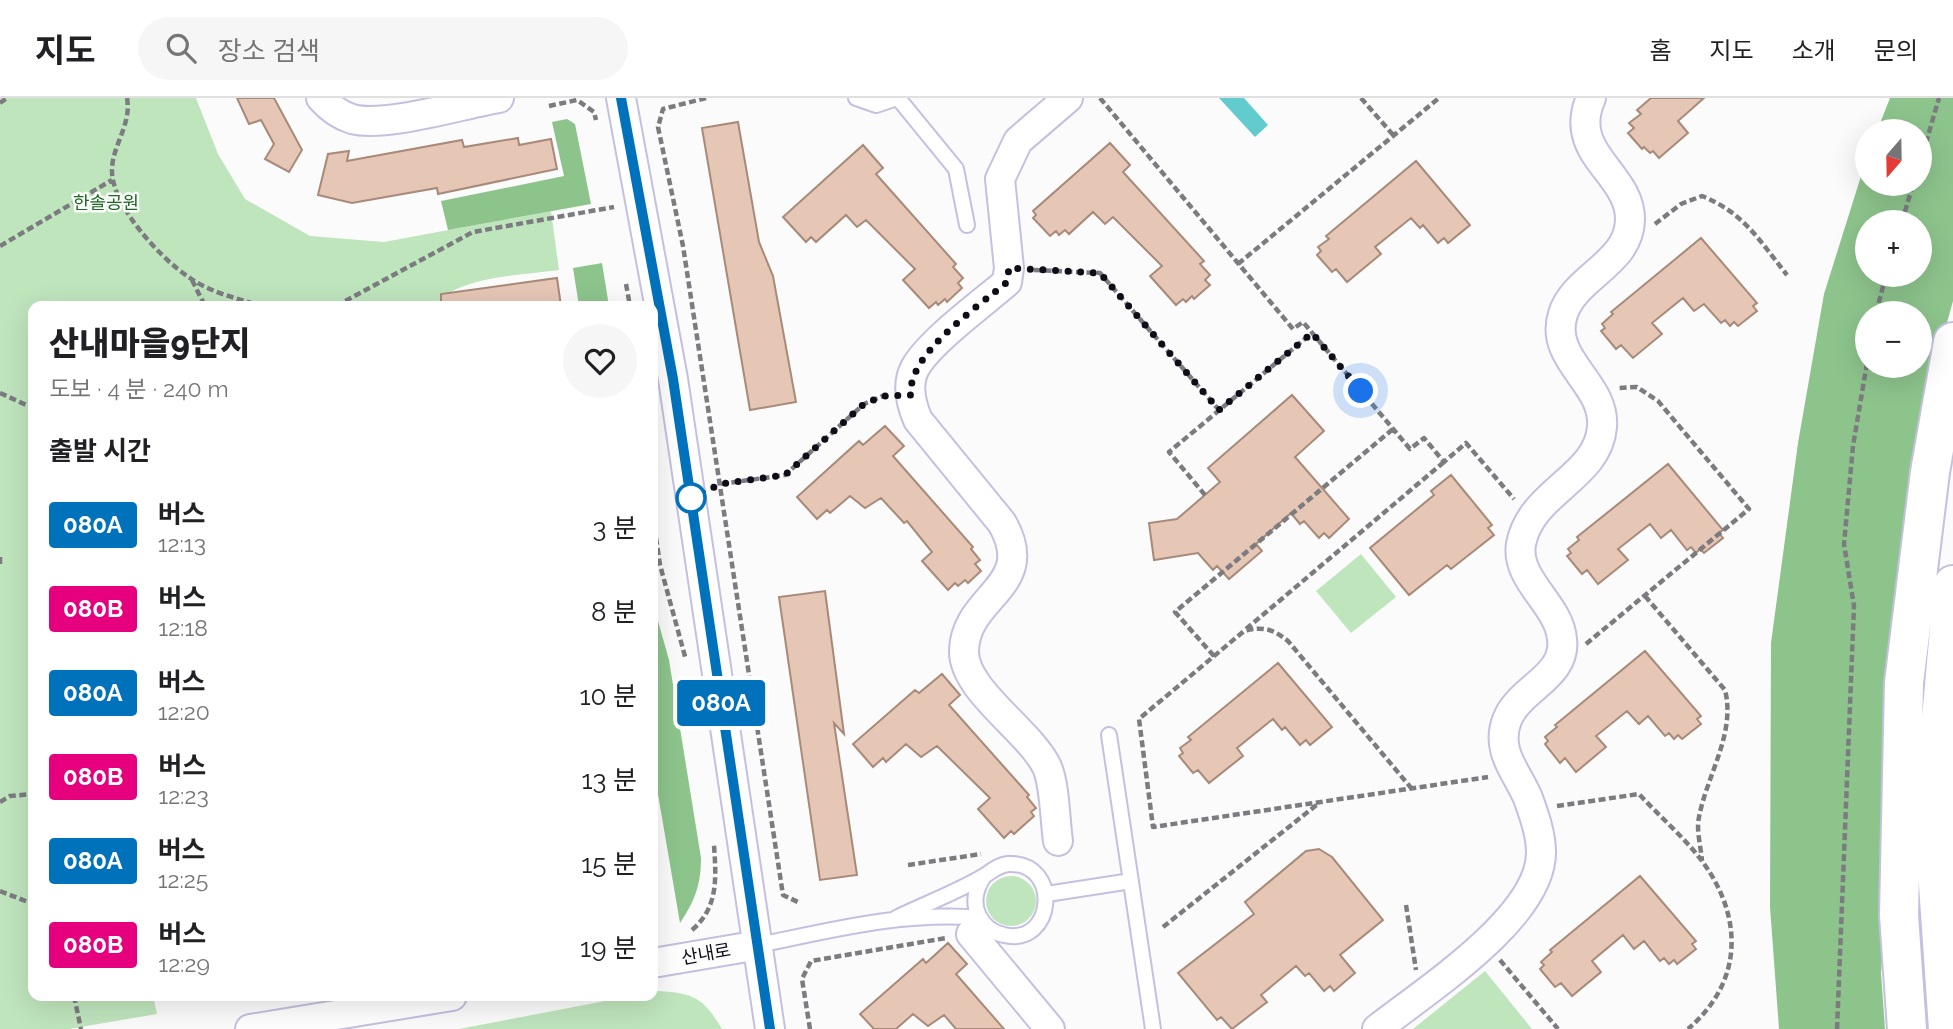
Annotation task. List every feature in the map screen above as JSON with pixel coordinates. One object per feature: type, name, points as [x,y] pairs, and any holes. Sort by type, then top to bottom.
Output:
[{"type":"main road","points":[[1907,1029],[1899,915],[1904,683],[1930,472],[1953,342]]},
{"type":"main road","points":[[1948,1029],[1937,870],[1940,732],[1953,585]]},
{"type":"street","points":[[321,98],[333,111],[354,119],[382,120],[484,99]]},
{"type":"street","points":[[621,98],[673,379],[770,1029]]},
{"type":"street","points":[[1058,841],[1048,769],[970,674],[964,652],[969,629],[978,612],[1000,590],[1010,571],[1014,553],[1010,538],[918,420],[911,395],[915,369],[926,353],[1007,282],[1009,268],[1000,179],[1018,141],[1068,98]]},
{"type":"street","points":[[1377,1029],[1504,929],[1535,881],[1542,854],[1532,810],[1513,774],[1503,745],[1507,719],[1522,699],[1552,672],[1562,656],[1563,640],[1557,618],[1527,574],[1520,552],[1524,528],[1536,508],[1587,462],[1597,446],[1602,427],[1596,401],[1568,357],[1560,338],[1563,314],[1575,292],[1616,256],[1626,237],[1630,219],[1624,199],[1588,145],[1585,122],[1591,98]]},
{"type":"street","points":[[976,926],[1050,1029]]},
{"type":"street","name":"산내로","points":[[658,962],[759,945]]},
{"type":"street","points":[[250,1029],[337,1005],[388,1001]]},
{"type":"lane","points":[[856,98],[876,105],[897,98],[956,169],[967,225]]},
{"type":"lane","points":[[1110,735],[1153,1029]]},
{"type":"lane","points":[[759,945],[896,918],[940,914],[996,933],[1018,936],[1040,923],[1046,912],[1047,894],[1039,876],[1017,864],[1004,864],[896,918]]},
{"type":"lane","points":[[976,926],[975,896],[984,876]]},
{"type":"lane","points":[[1047,894],[1131,881]]},
{"type":"path","points":[[0,103],[7,98]]},
{"type":"path","points":[[127,98],[128,107],[111,168],[113,188],[136,224],[161,254],[191,280],[248,301]]},
{"type":"path","points":[[706,98],[663,109],[657,127],[682,246],[783,895],[800,903]]},
{"type":"path","points":[[1100,98],[1293,329],[1303,322],[1410,449],[1424,438],[1444,462]]},
{"type":"path","points":[[1361,98],[1394,136]]},
{"type":"path","points":[[1238,264],[1439,98]]},
{"type":"path","points":[[1932,122],[1939,98]]},
{"type":"path","points":[[549,106],[577,100],[594,112],[597,124]]},
{"type":"path","points":[[0,246],[112,180]]},
{"type":"path","points":[[612,196],[616,220]]},
{"type":"path","points":[[1616,256],[1681,204],[1702,196],[1727,206],[1744,222],[1787,275]]},
{"type":"path","points":[[345,301],[473,232],[614,207]]},
{"type":"path","points":[[1009,268],[1100,273],[1219,410]]},
{"type":"path","points":[[191,280],[202,301]]},
{"type":"path","points":[[626,282],[629,301]]},
{"type":"path","points":[[1205,495],[1169,452],[1312,333]]},
{"type":"path","points":[[1837,1029],[1854,606],[1844,544],[1853,446],[1864,378]]},
{"type":"path","points":[[1552,672],[1749,509],[1658,401],[1637,387],[1616,388],[1596,401]]},
{"type":"path","points":[[0,393],[28,406]]},
{"type":"path","points":[[721,484],[785,475],[864,404],[883,396],[911,395]]},
{"type":"path","points":[[1214,656],[1175,612],[1393,429]]},
{"type":"path","points":[[1513,774],[1153,827],[1139,719],[1466,443],[1530,518]]},
{"type":"path","points":[[658,551],[687,669]]},
{"type":"path","points":[[0,557],[0,565]]},
{"type":"path","points":[[1644,596],[1725,690],[1729,708],[1726,733],[1698,820],[1702,862]]},
{"type":"path","points":[[1244,631],[1259,627],[1275,631],[1287,641],[1412,789]]},
{"type":"path","points":[[0,802],[10,796],[28,794]]},
{"type":"path","points":[[1532,810],[1639,794],[1702,862],[1723,901],[1734,939],[1726,978],[1706,1013],[1691,1028]]},
{"type":"path","points":[[1163,927],[1320,802]]},
{"type":"path","points":[[690,932],[708,910],[714,895],[714,842]]},
{"type":"path","points":[[0,891],[28,902]]},
{"type":"path","points":[[1406,905],[1420,995]]},
{"type":"path","points":[[810,1029],[802,979],[811,961],[976,926]]},
{"type":"path","points":[[1485,943],[1558,1029]]},
{"type":"path","points":[[75,1001],[81,1029]]},
{"type":"green space","name":"한솔공원","points":[[0,98],[196,98],[218,154],[245,199],[310,236],[384,242],[551,211],[559,270],[474,283],[458,288],[440,301],[28,301],[28,1001],[154,1001],[157,1014],[69,1029],[0,1029]]},
{"type":"green space","points":[[1890,98],[1953,98],[1953,301],[1941,344],[1888,883],[1881,973],[1885,1029],[1779,1029],[1770,907],[1771,643],[1798,443],[1824,294],[1855,195],[1932,196],[1932,119],[1882,119]]},
{"type":"green space","points":[[567,119],[575,124],[591,204],[448,230],[441,201],[564,176],[552,122]]},
{"type":"green space","points":[[602,263],[608,301],[578,301],[573,268]]},
{"type":"green space","points":[[1361,554],[1396,597],[1351,633],[1316,591]]},
{"type":"green space","points":[[658,621],[669,660],[701,858],[696,892],[680,923],[658,794]]},
{"type":"green space","points":[[1011,876],[1029,883],[1036,901],[1029,919],[1011,926],[993,919],[986,901],[993,883]]},
{"type":"green space","points":[[1485,971],[1532,1029],[1413,1029]]},
{"type":"green space","points":[[658,991],[688,995],[703,1003],[722,1029],[459,1029],[605,1001],[658,1001]]},
{"type":"water","points":[[1219,98],[1244,98],[1268,125],[1255,137]]},
{"type":"building","points":[[237,98],[274,98],[302,150],[289,172],[265,159],[274,144],[261,120],[249,124]]},
{"type":"building","points":[[1651,98],[1704,98],[1678,121],[1688,133],[1659,158],[1653,151],[1650,153],[1644,147],[1642,149],[1628,133],[1634,128],[1629,123],[1641,114],[1637,110]]},
{"type":"building","points":[[738,122],[759,242],[773,276],[796,402],[750,410],[702,128]]},
{"type":"building","points":[[518,138],[519,145],[551,139],[557,169],[438,194],[437,188],[352,203],[318,195],[328,154],[349,151],[347,161],[462,140],[464,147]]},
{"type":"building","points":[[1110,143],[1130,165],[1123,172],[1204,261],[1200,264],[1210,275],[1205,280],[1210,285],[1194,299],[1192,296],[1186,302],[1183,299],[1176,305],[1150,276],[1162,266],[1113,217],[1105,224],[1093,212],[1069,234],[1065,230],[1059,235],[1056,231],[1050,236],[1033,218],[1036,215],[1033,211]]},
{"type":"building","points":[[863,145],[883,168],[876,174],[956,264],[953,267],[963,278],[958,283],[962,288],[947,302],[945,299],[938,305],[936,302],[929,308],[903,280],[915,269],[866,220],[857,227],[846,215],[816,242],[811,237],[806,242],[783,217]]},
{"type":"building","points":[[1416,161],[1470,225],[1448,243],[1444,238],[1438,243],[1423,225],[1420,228],[1411,218],[1375,247],[1381,254],[1347,282],[1336,269],[1332,272],[1317,255],[1321,251],[1318,247],[1329,239],[1326,236]]},
{"type":"building","points":[[1701,238],[1757,303],[1753,306],[1757,311],[1738,326],[1734,322],[1730,326],[1725,320],[1721,323],[1704,304],[1694,311],[1683,298],[1652,323],[1662,334],[1633,358],[1621,345],[1616,349],[1601,331],[1605,328],[1602,324],[1613,314],[1611,312]]},
{"type":"building","points":[[557,278],[560,301],[441,301],[441,294]]},
{"type":"building","points":[[1292,395],[1324,431],[1295,457],[1349,519],[1329,538],[1324,533],[1319,538],[1304,521],[1300,524],[1291,513],[1256,544],[1262,551],[1229,579],[1217,566],[1213,570],[1198,553],[1154,560],[1149,523],[1177,519],[1220,482],[1208,468]]},
{"type":"building","points":[[885,426],[904,446],[893,456],[973,547],[971,549],[980,560],[975,564],[981,571],[968,583],[965,580],[958,586],[955,583],[948,590],[922,561],[932,552],[907,521],[904,523],[881,498],[865,508],[850,496],[830,513],[827,510],[817,519],[797,497],[859,441],[863,445]]},
{"type":"building","points":[[1668,464],[1723,530],[1719,533],[1723,538],[1704,553],[1700,549],[1696,553],[1691,547],[1687,550],[1671,530],[1661,538],[1650,524],[1618,549],[1628,560],[1598,584],[1587,570],[1582,574],[1567,556],[1571,553],[1568,549],[1579,540],[1577,537]]},
{"type":"building","points":[[1451,475],[1492,525],[1488,528],[1494,535],[1451,569],[1447,565],[1409,595],[1370,548],[1434,495],[1431,491]]},
{"type":"building","points":[[825,591],[844,734],[834,723],[857,875],[820,880],[779,597]]},
{"type":"building","points":[[1645,651],[1701,716],[1697,719],[1701,724],[1682,739],[1678,735],[1674,739],[1669,733],[1665,736],[1648,716],[1639,724],[1627,711],[1596,736],[1606,747],[1576,772],[1565,758],[1560,763],[1545,744],[1548,741],[1545,737],[1557,727],[1555,725]]},
{"type":"building","points":[[1278,663],[1332,727],[1310,745],[1306,740],[1300,745],[1285,727],[1282,730],[1273,719],[1237,748],[1243,756],[1209,783],[1198,770],[1193,773],[1179,756],[1183,753],[1180,748],[1191,740],[1188,737]]},
{"type":"building","points":[[942,674],[960,695],[949,705],[1029,795],[1027,797],[1036,808],[1031,812],[1034,816],[1014,834],[1011,831],[1004,838],[978,809],[990,798],[937,746],[921,757],[906,744],[886,762],[883,758],[873,767],[853,744],[915,690],[919,693]]},
{"type":"building","points":[[1319,849],[1332,857],[1383,920],[1340,955],[1355,973],[1334,991],[1330,986],[1324,991],[1309,973],[1305,976],[1296,966],[1261,995],[1267,1002],[1232,1029],[1221,1017],[1217,1020],[1178,973],[1254,914],[1245,902],[1306,851]]},
{"type":"building","points":[[1640,876],[1696,941],[1692,944],[1696,949],[1677,964],[1674,960],[1669,964],[1664,958],[1660,961],[1644,941],[1634,949],[1623,935],[1592,961],[1601,972],[1572,996],[1561,983],[1555,987],[1540,969],[1544,965],[1541,962],[1552,952],[1550,950]]},
{"type":"building","points":[[948,943],[967,964],[956,974],[1004,1029],[956,1029],[944,1015],[928,1026],[913,1014],[896,1029],[874,1029],[860,1014],[923,959],[926,963]]},
{"type":"bus line","name":"080A","points":[[621,98],[673,379],[770,1029]]},
{"type":"route","points":[[691,498],[721,484],[785,475],[864,404],[883,396],[911,395],[910,386],[915,369],[926,353],[1007,282],[1009,268],[1100,273],[1219,410],[1312,333],[1361,391]]}]
